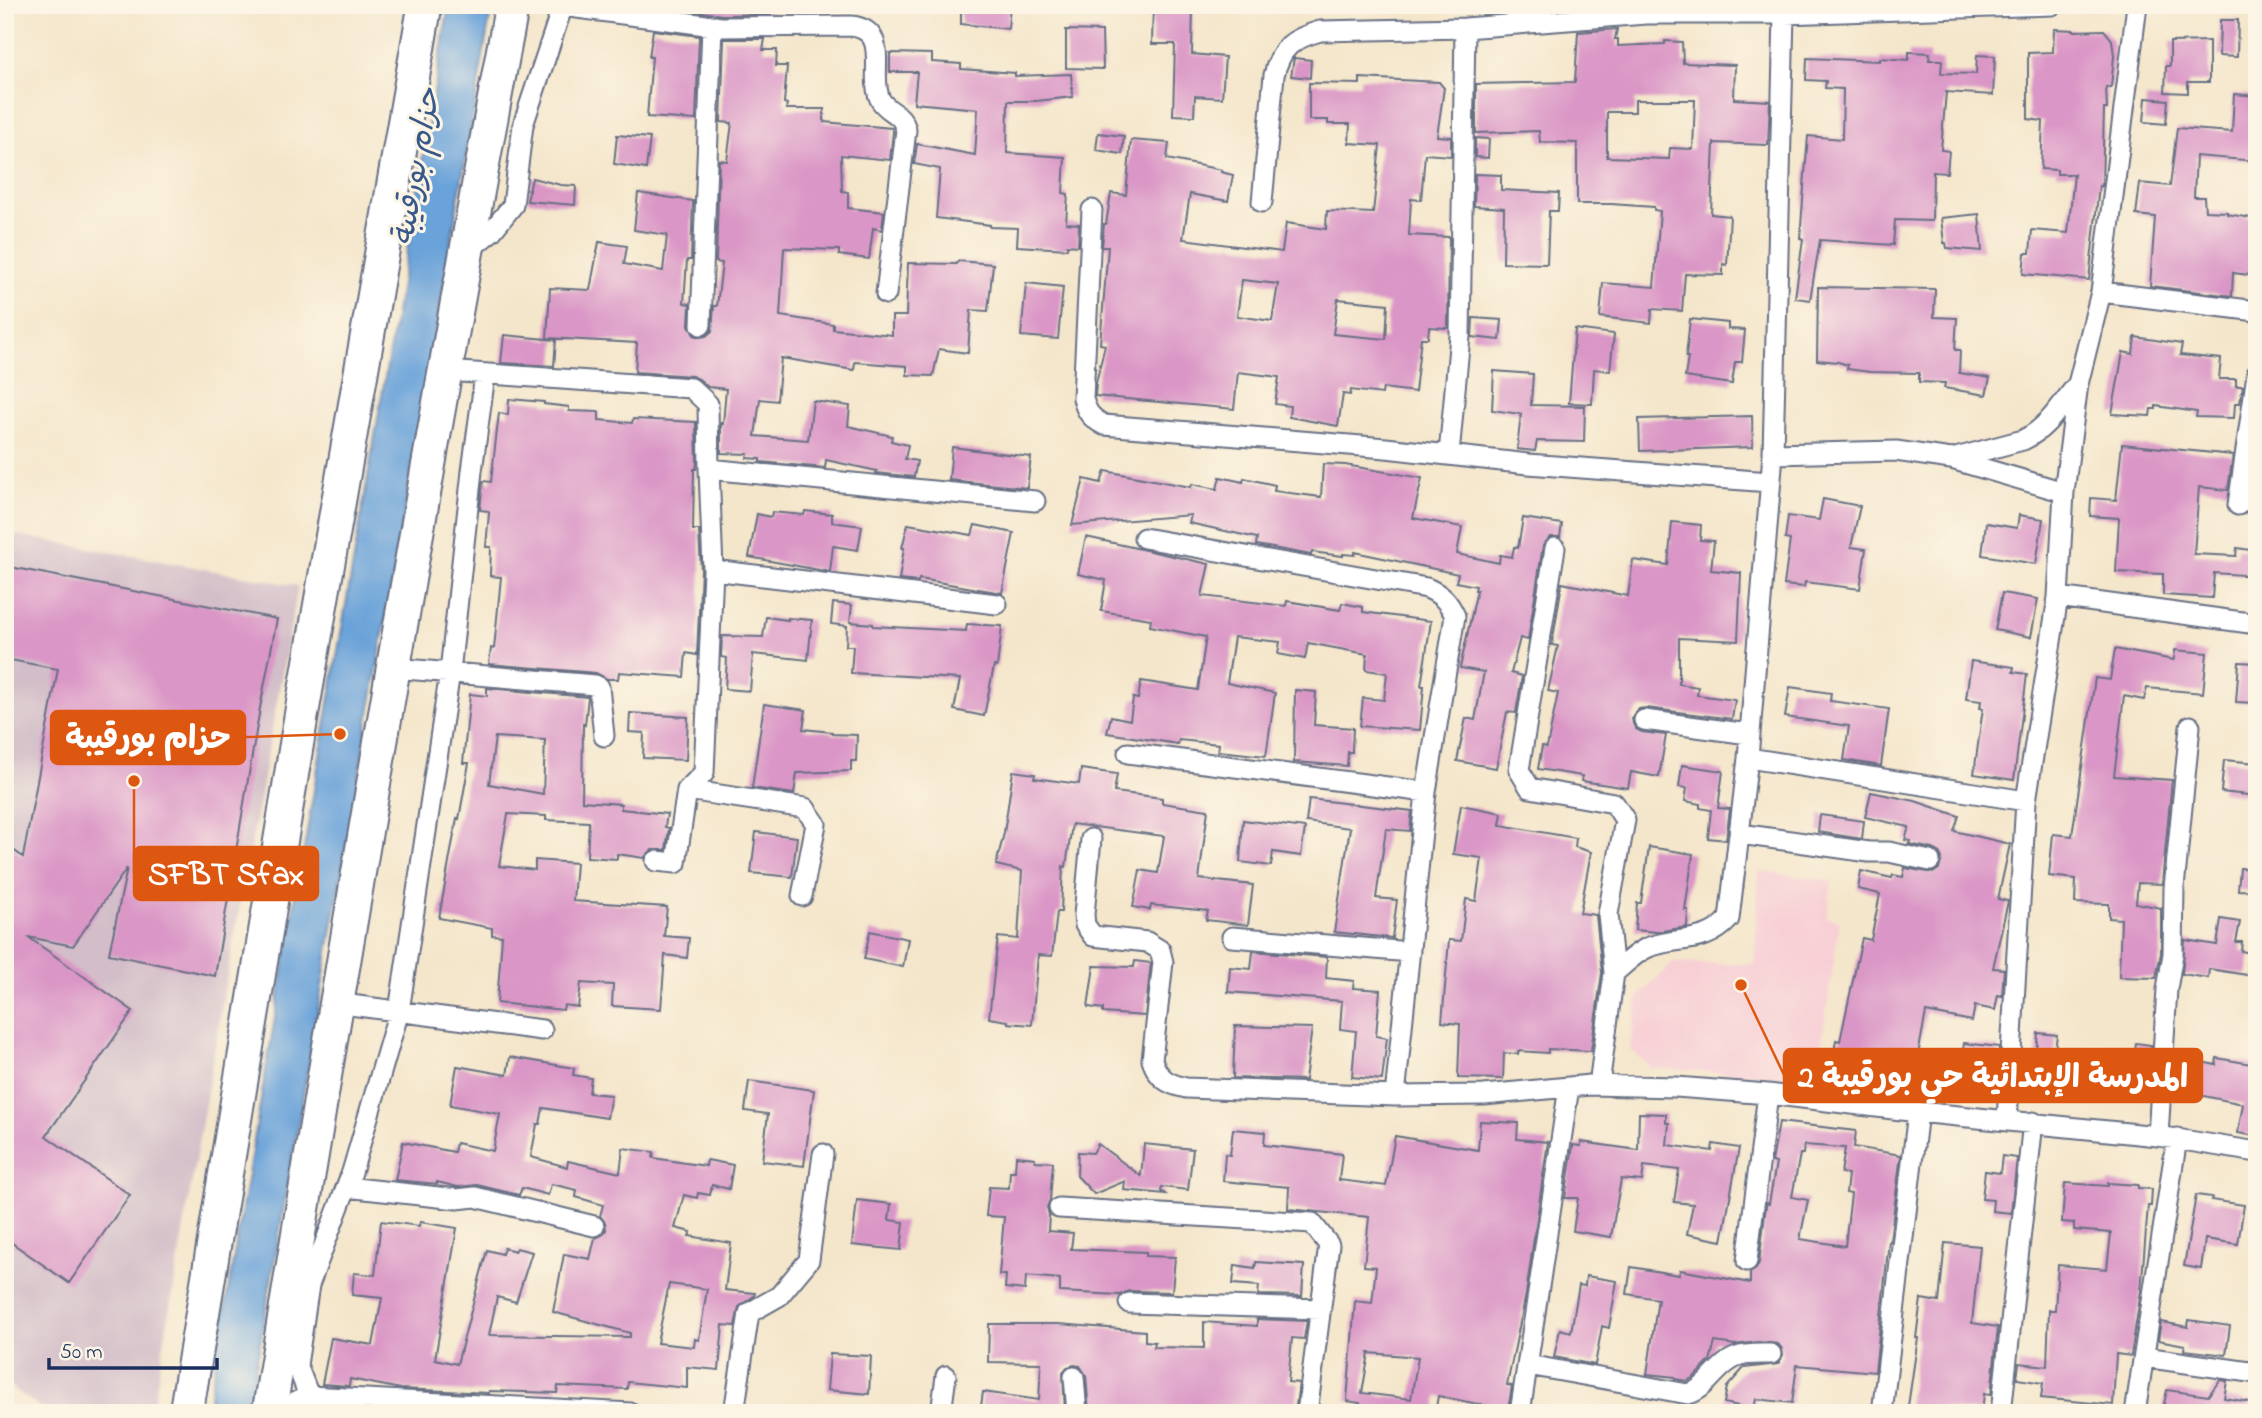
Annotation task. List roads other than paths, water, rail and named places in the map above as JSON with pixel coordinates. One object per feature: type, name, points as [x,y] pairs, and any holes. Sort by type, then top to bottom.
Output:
[{"type":"highway","points":[[186,1413],[301,718],[425,5]]},
{"type":"highway","points":[[279,1409],[335,1003],[512,5]]},
{"type":"street","points":[[1262,202],[1278,58],[1288,46],[1303,36],[1320,31],[1465,28],[1646,10],[1784,14],[1880,8],[2052,5]]},
{"type":"street","points":[[2007,1120],[2026,800],[2058,597],[2064,492],[2078,384],[2102,292],[2137,5]]},
{"type":"street","points":[[466,253],[492,231],[513,205],[523,125],[562,6],[712,25],[860,27],[874,39],[878,94],[887,108],[904,121],[906,130],[886,294]]},
{"type":"street","points":[[1614,973],[1648,947],[1705,936],[1720,929],[1729,919],[1748,758],[1773,454],[1784,14]]},
{"type":"street","points":[[701,325],[712,25]]},
{"type":"street","points":[[1449,454],[1460,336],[1465,28]]},
{"type":"street","points":[[1092,210],[1083,398],[1086,411],[1104,425],[1449,454],[1528,464],[1770,482]]},
{"type":"street","points":[[2102,292],[2257,311]]},
{"type":"street","points":[[446,371],[691,388],[708,404],[713,570],[704,773],[687,790],[676,863],[656,861]]},
{"type":"street","points":[[2238,505],[2257,374]]},
{"type":"street","points":[[309,1396],[297,1365],[309,1285],[346,1187],[399,1011],[450,672],[485,375]]},
{"type":"street","points":[[1951,459],[2034,435],[2078,384]]},
{"type":"street","points":[[1773,454],[1896,451],[1951,459],[2064,492]]},
{"type":"street","points":[[709,469],[1035,501]]},
{"type":"street","points":[[1144,538],[1427,588],[1441,594],[1455,616],[1426,792],[1395,1096]]},
{"type":"street","points":[[1555,548],[1519,771],[1530,788],[1614,803],[1625,820],[1608,914],[1614,973],[1599,1085]]},
{"type":"street","points":[[713,570],[997,604]]},
{"type":"street","points":[[2058,597],[2257,624]]},
{"type":"street","points":[[393,668],[595,685],[599,687],[604,736]]},
{"type":"street","points":[[1643,720],[1749,734]]},
{"type":"street","points":[[2135,1413],[2144,1357],[2167,1137],[2167,989],[2173,954],[2174,888],[2190,726]]},
{"type":"street","points":[[1128,753],[1426,792]]},
{"type":"street","points":[[1748,758],[2026,800]]},
{"type":"street","points":[[687,790],[805,808],[816,824],[802,896]]},
{"type":"street","points":[[1740,834],[1869,852],[1889,852],[1930,861]]},
{"type":"street","points":[[1091,839],[1085,925],[1093,936],[1147,942],[1160,950],[1162,956],[1152,1060],[1156,1072],[1172,1085],[1186,1088],[1395,1096],[1484,1095],[1599,1085],[1676,1087],[2033,1122],[2167,1137],[2257,1152]]},
{"type":"street","points":[[1232,937],[1410,952]]},
{"type":"street","points":[[335,1003],[542,1030]]},
{"type":"street","points":[[1520,1413],[1569,1087]]},
{"type":"street","points":[[1747,1261],[1768,1094]]},
{"type":"street","points":[[1882,1413],[1918,1112]]},
{"type":"street","points":[[2001,1413],[2033,1122]]},
{"type":"street","points":[[734,1413],[749,1313],[779,1296],[809,1260],[823,1154]]},
{"type":"street","points":[[346,1187],[457,1199],[475,1197],[594,1226]]},
{"type":"street","points":[[1059,1208],[1312,1223],[1329,1245],[1307,1413]]},
{"type":"street","points":[[1129,1303],[1321,1309]]},
{"type":"street","points":[[1528,1365],[1688,1394],[1695,1392],[1729,1361],[1740,1355],[1771,1354]]},
{"type":"street","points":[[2144,1357],[2257,1373]]},
{"type":"street","points":[[941,1413],[946,1376]]},
{"type":"street","points":[[1074,1377],[1077,1413]]},
{"type":"street","points":[[279,1409],[309,1396],[631,1413]]},
{"type":"water","points":[[449,5],[492,5],[248,1413],[207,1413]]},
{"type":"place","name":"حزام بورقيبة","points":[[340,734]]},
{"type":"place","name":"SFBT Sfax","points":[[134,781]]},
{"type":"place","name":"المدرسة الإبتدائية حي بورقيبة 2","points":[[1741,985]]}]
